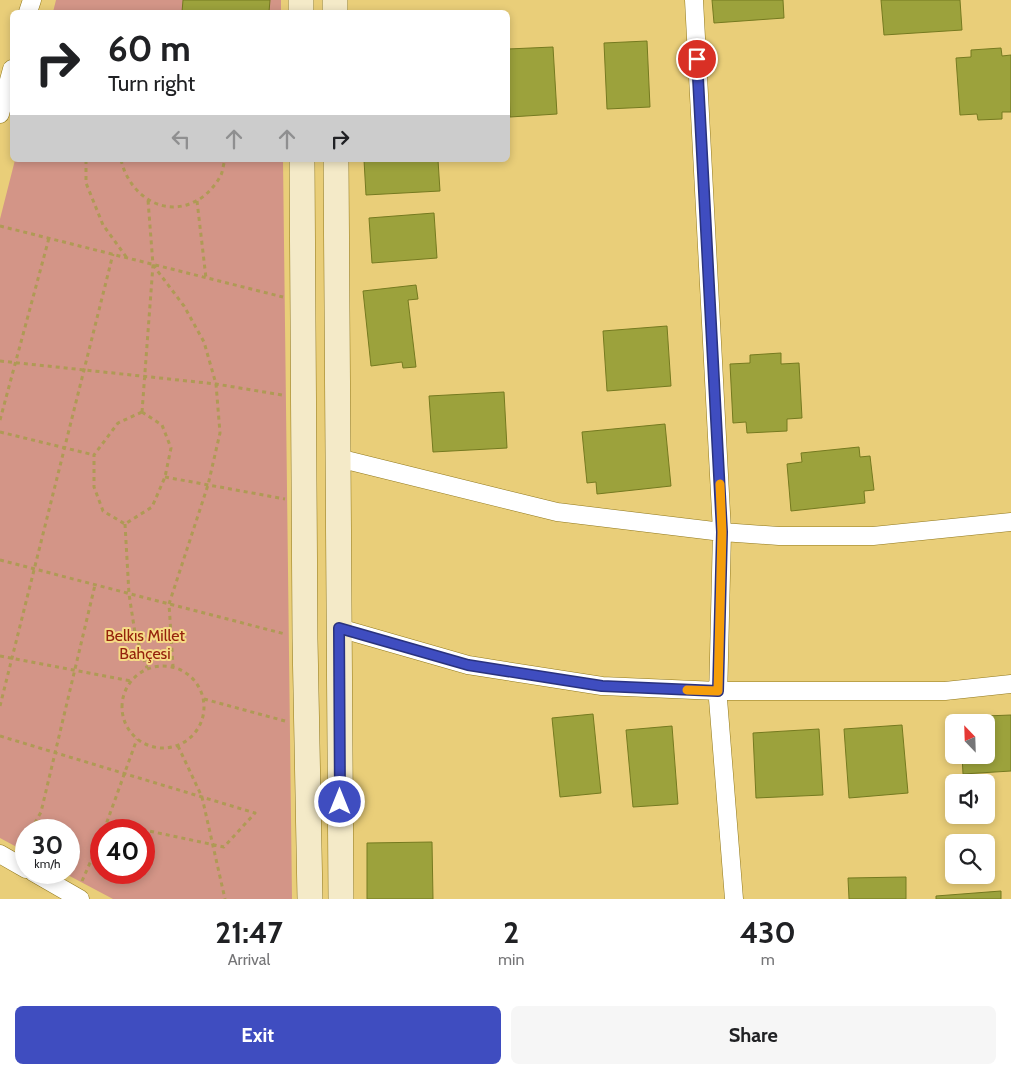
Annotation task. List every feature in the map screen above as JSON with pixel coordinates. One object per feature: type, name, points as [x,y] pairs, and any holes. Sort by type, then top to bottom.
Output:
[{"type":"street","points":[[694,0],[722,532],[718,691],[734,899]]},
{"type":"street","points":[[0,114],[10,76]]},
{"type":"street","points":[[302,162],[305,639],[310,899]]},
{"type":"street","points":[[336,162],[341,899]]},
{"type":"street","points":[[338,458],[557,512],[722,532],[779,536],[873,536],[1011,522]]},
{"type":"street","points":[[339,628],[468,665],[602,686],[718,691],[945,691],[1011,684]]},
{"type":"street","points":[[0,854],[15,863]]},
{"type":"street","points":[[54,884],[78,898]]},
{"type":"path","points":[[86,162],[86,183],[103,225],[128,258]]},
{"type":"path","points":[[122,162],[126,176],[135,190],[148,200],[163,206],[180,206],[197,201],[211,190],[221,175],[224,162]]},
{"type":"path","points":[[142,412],[153,265],[148,200]]},
{"type":"path","points":[[197,201],[206,278]]},
{"type":"path","points":[[0,226],[303,302]]},
{"type":"path","points":[[0,420],[49,238]]},
{"type":"path","points":[[0,706],[113,254]]},
{"type":"path","points":[[153,265],[184,306],[204,342],[216,384],[220,433],[208,485],[169,604],[173,666]]},
{"type":"path","points":[[0,360],[216,384],[304,398]]},
{"type":"path","points":[[125,524],[103,511],[94,487],[94,455],[118,423],[142,412]]},
{"type":"path","points":[[125,524],[152,507],[165,477],[171,448],[162,424],[142,412]]},
{"type":"path","points":[[0,432],[94,455]]},
{"type":"path","points":[[165,477],[304,503]]},
{"type":"path","points":[[125,524],[129,594],[135,632],[147,668]]},
{"type":"path","points":[[0,560],[305,639]]},
{"type":"path","points":[[37,819],[41,812],[95,585]]},
{"type":"path","points":[[0,656],[131,681]]},
{"type":"path","points":[[160,665],[173,666],[185,671],[195,680],[202,691],[205,704],[203,717],[198,729],[189,739],[178,746],[164,748],[149,746],[136,739],[127,728],[122,715],[121,701],[126,687],[134,676],[147,668],[160,665]]},
{"type":"path","points":[[203,699],[306,727]]},
{"type":"path","points":[[0,736],[255,813],[224,846],[155,832]]},
{"type":"path","points":[[108,819],[136,739]]},
{"type":"path","points":[[178,746],[202,797],[225,899]]},
{"type":"path","points":[[78,898],[90,867]]},
{"type":"green space","points":[[56,0],[281,0],[281,10],[54,10]]},
{"type":"green space","name":"Belkıs Millet Bahçesi","points":[[14,162],[283,162],[292,899],[113,899],[80,881],[80,819],[15,819],[15,846],[0,838],[0,219]]},
{"type":"building","points":[[183,0],[270,0],[269,10],[182,10]]},
{"type":"building","points":[[712,0],[783,0],[784,18],[714,23]]},
{"type":"building","points":[[881,0],[960,0],[962,30],[884,35]]},
{"type":"building","points":[[647,41],[650,107],[607,109],[604,43]]},
{"type":"building","points":[[553,47],[557,114],[510,117],[510,49]]},
{"type":"building","points":[[1001,48],[1002,56],[1011,55],[1011,112],[1002,112],[1002,119],[978,120],[977,114],[960,115],[956,58],[971,57],[971,50]]},
{"type":"building","points":[[364,162],[438,162],[440,191],[366,195]]},
{"type":"building","points":[[434,213],[437,258],[372,263],[369,218]]},
{"type":"building","points":[[416,285],[418,299],[408,300],[416,367],[403,368],[402,362],[371,366],[363,291]]},
{"type":"building","points":[[667,326],[671,386],[607,391],[603,331]]},
{"type":"building","points":[[781,353],[781,364],[799,363],[802,418],[787,419],[787,431],[747,433],[746,422],[733,423],[730,364],[750,363],[750,355]]},
{"type":"building","points":[[504,392],[507,448],[433,452],[429,396]]},
{"type":"building","points":[[665,424],[671,486],[597,494],[596,482],[587,483],[582,432]]},
{"type":"building","points":[[859,447],[860,457],[870,456],[874,490],[864,491],[865,503],[791,511],[787,464],[802,462],[801,453]]},
{"type":"building","points":[[593,714],[601,793],[560,797],[552,718]]},
{"type":"building","points":[[1011,715],[1011,771],[963,774],[962,764],[995,764],[995,716]]},
{"type":"building","points":[[902,725],[908,793],[849,798],[844,729]]},
{"type":"building","points":[[672,726],[678,804],[633,807],[626,730]]},
{"type":"building","points":[[819,729],[823,795],[756,798],[753,733]]},
{"type":"building","points":[[432,842],[433,899],[367,899],[367,843]]},
{"type":"building","points":[[906,877],[906,899],[849,899],[848,878]]},
{"type":"building","points":[[1001,891],[1001,899],[936,899],[936,896]]},
{"type":"slow traffic","points":[[687,690],[718,691],[722,532],[720,484]]},
{"type":"route","points":[[340,802],[339,628],[468,665],[602,686],[718,691],[722,532],[697,59]]}]
